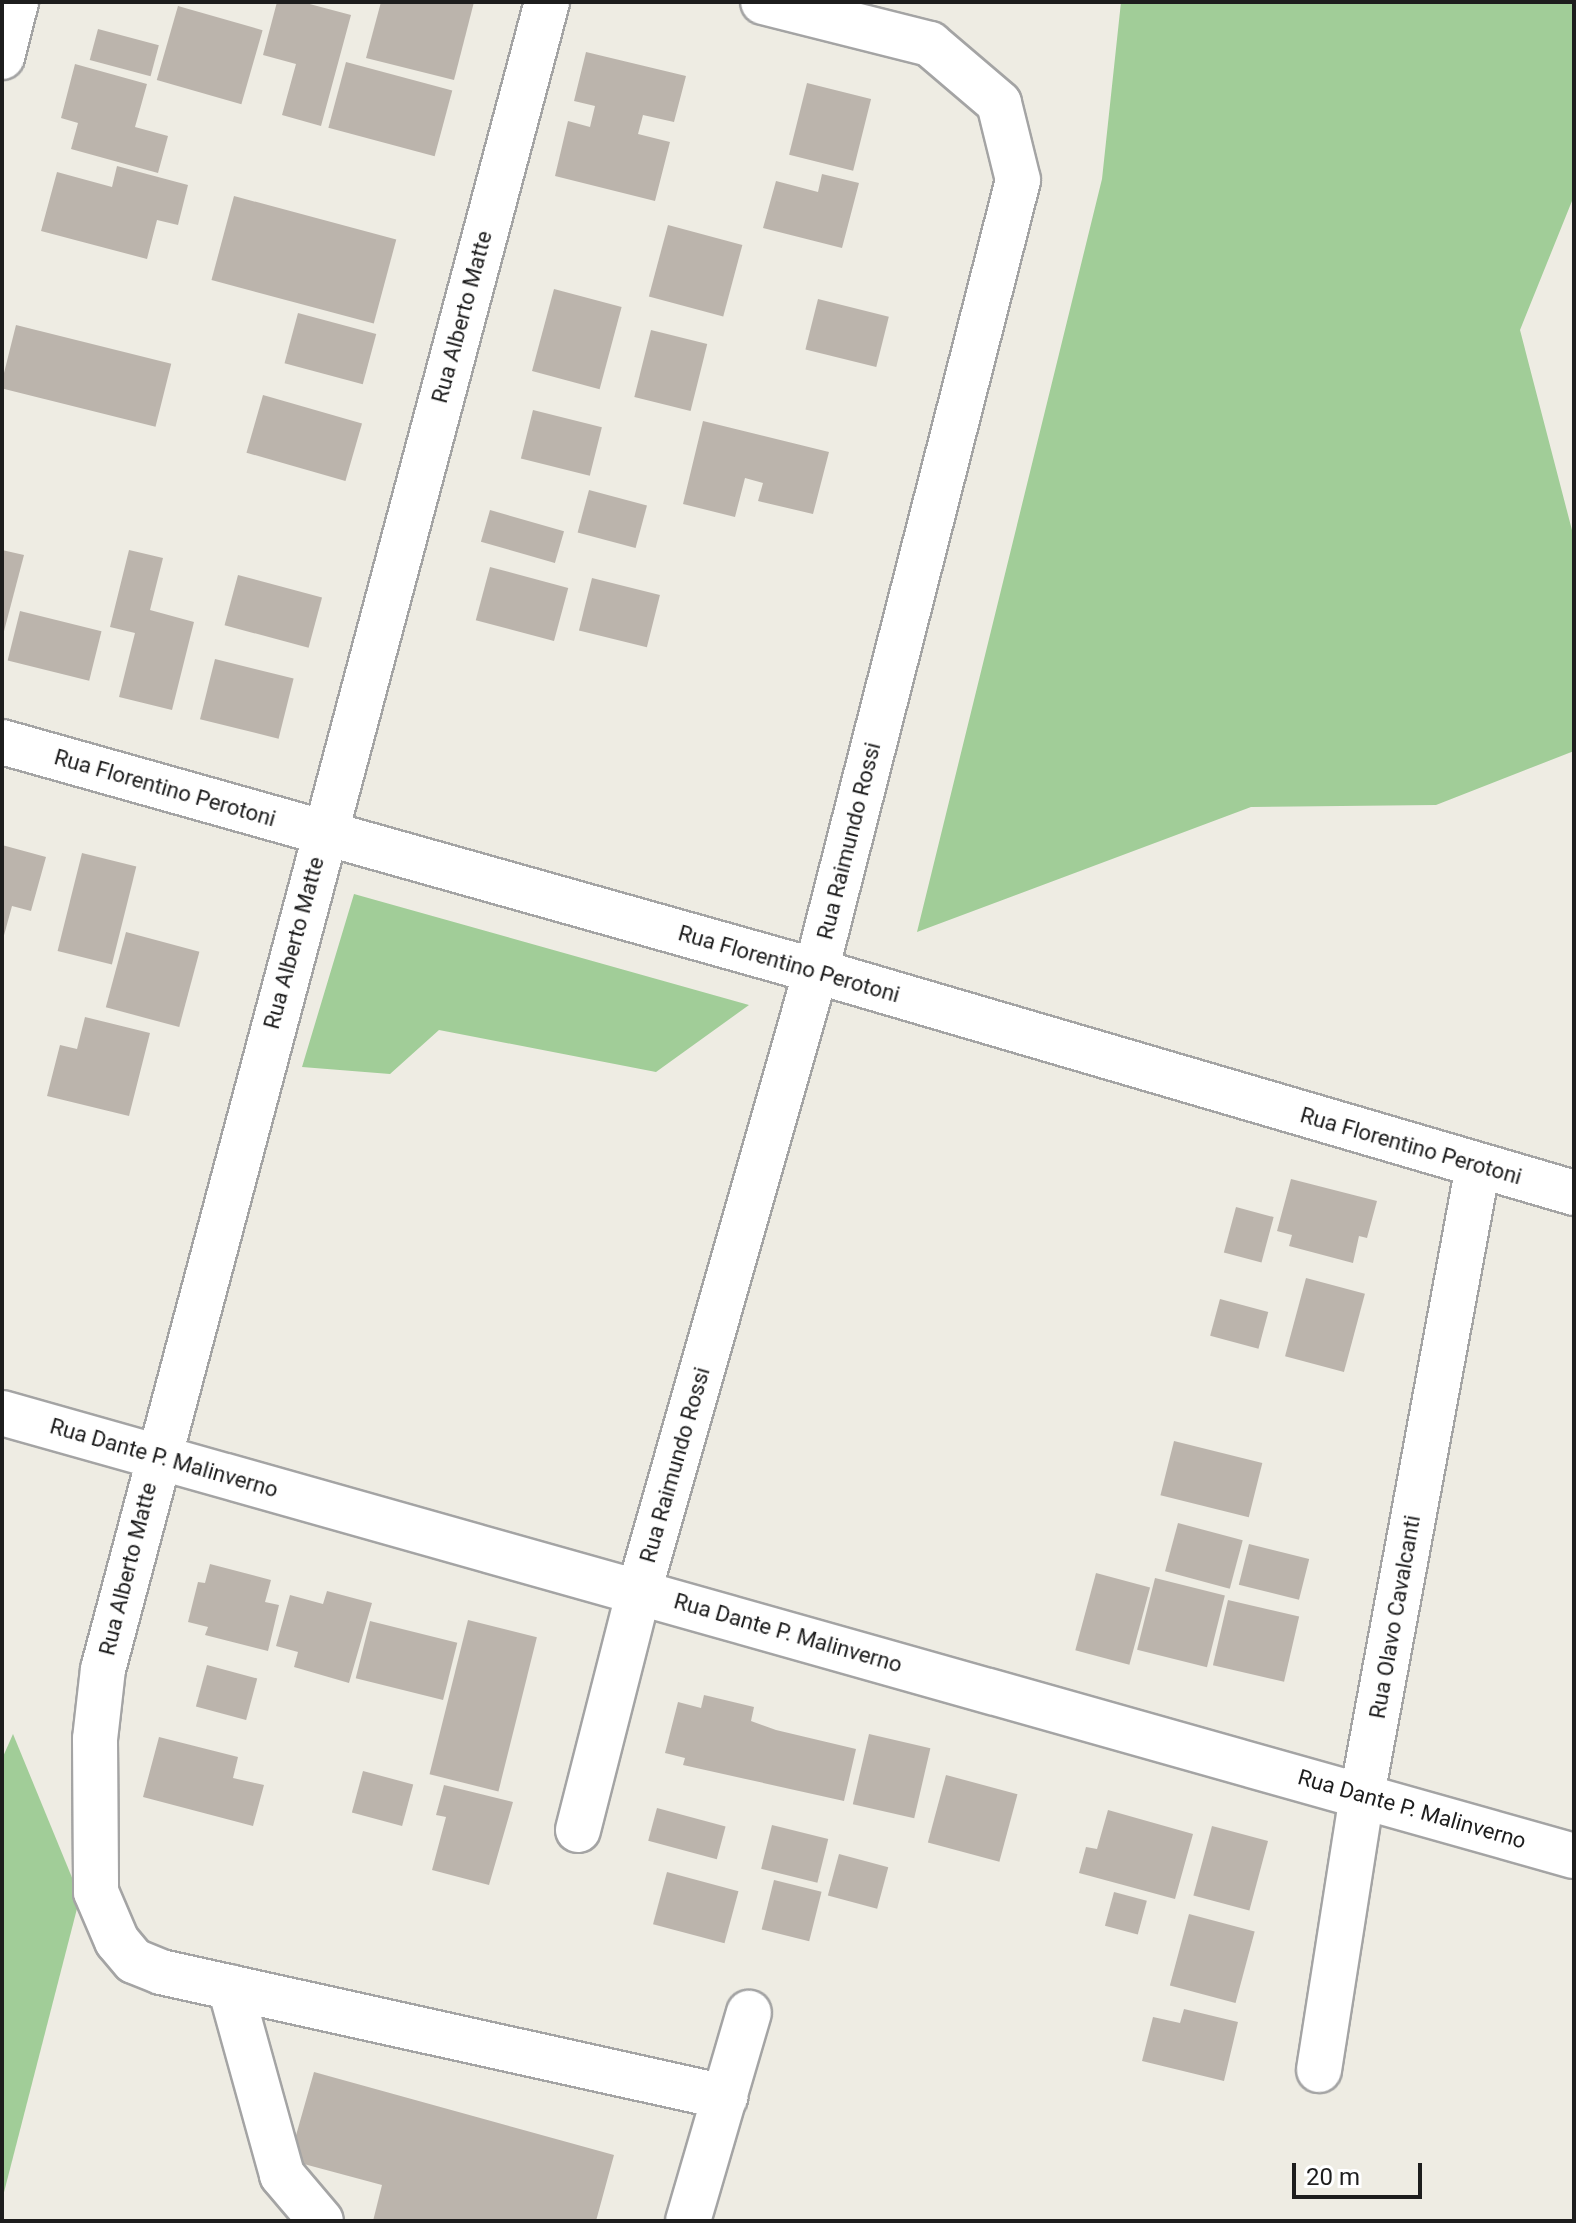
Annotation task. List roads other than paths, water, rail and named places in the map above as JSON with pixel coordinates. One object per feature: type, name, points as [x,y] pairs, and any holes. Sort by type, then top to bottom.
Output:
[{"type":"street","points":[[2,57],[16,2]]},
{"type":"street","name":"Rua Alberto Matte","points":[[230,1987],[134,1961],[117,1941],[96,1892],[95,1739],[103,1669],[156,1456],[547,2]]},
{"type":"street","name":"Rua Raimundo Rossi","points":[[578,1830],[639,1591],[816,971],[1018,180],[999,103],[930,44],[763,2]]},
{"type":"street","name":"Rua Florentino Perotoni","points":[[2,742],[816,971],[1574,1193]]},
{"type":"street","name":"Rua Olavo Cavalcanti","points":[[1319,2070],[1362,1795],[1478,1166]]},
{"type":"street","name":"Rua Dante P. Malinverno","points":[[2,1413],[1574,1856]]},
{"type":"street","points":[[321,2221],[282,2175],[230,1987],[725,2097]]},
{"type":"street","points":[[688,2221],[749,2013]]}]
